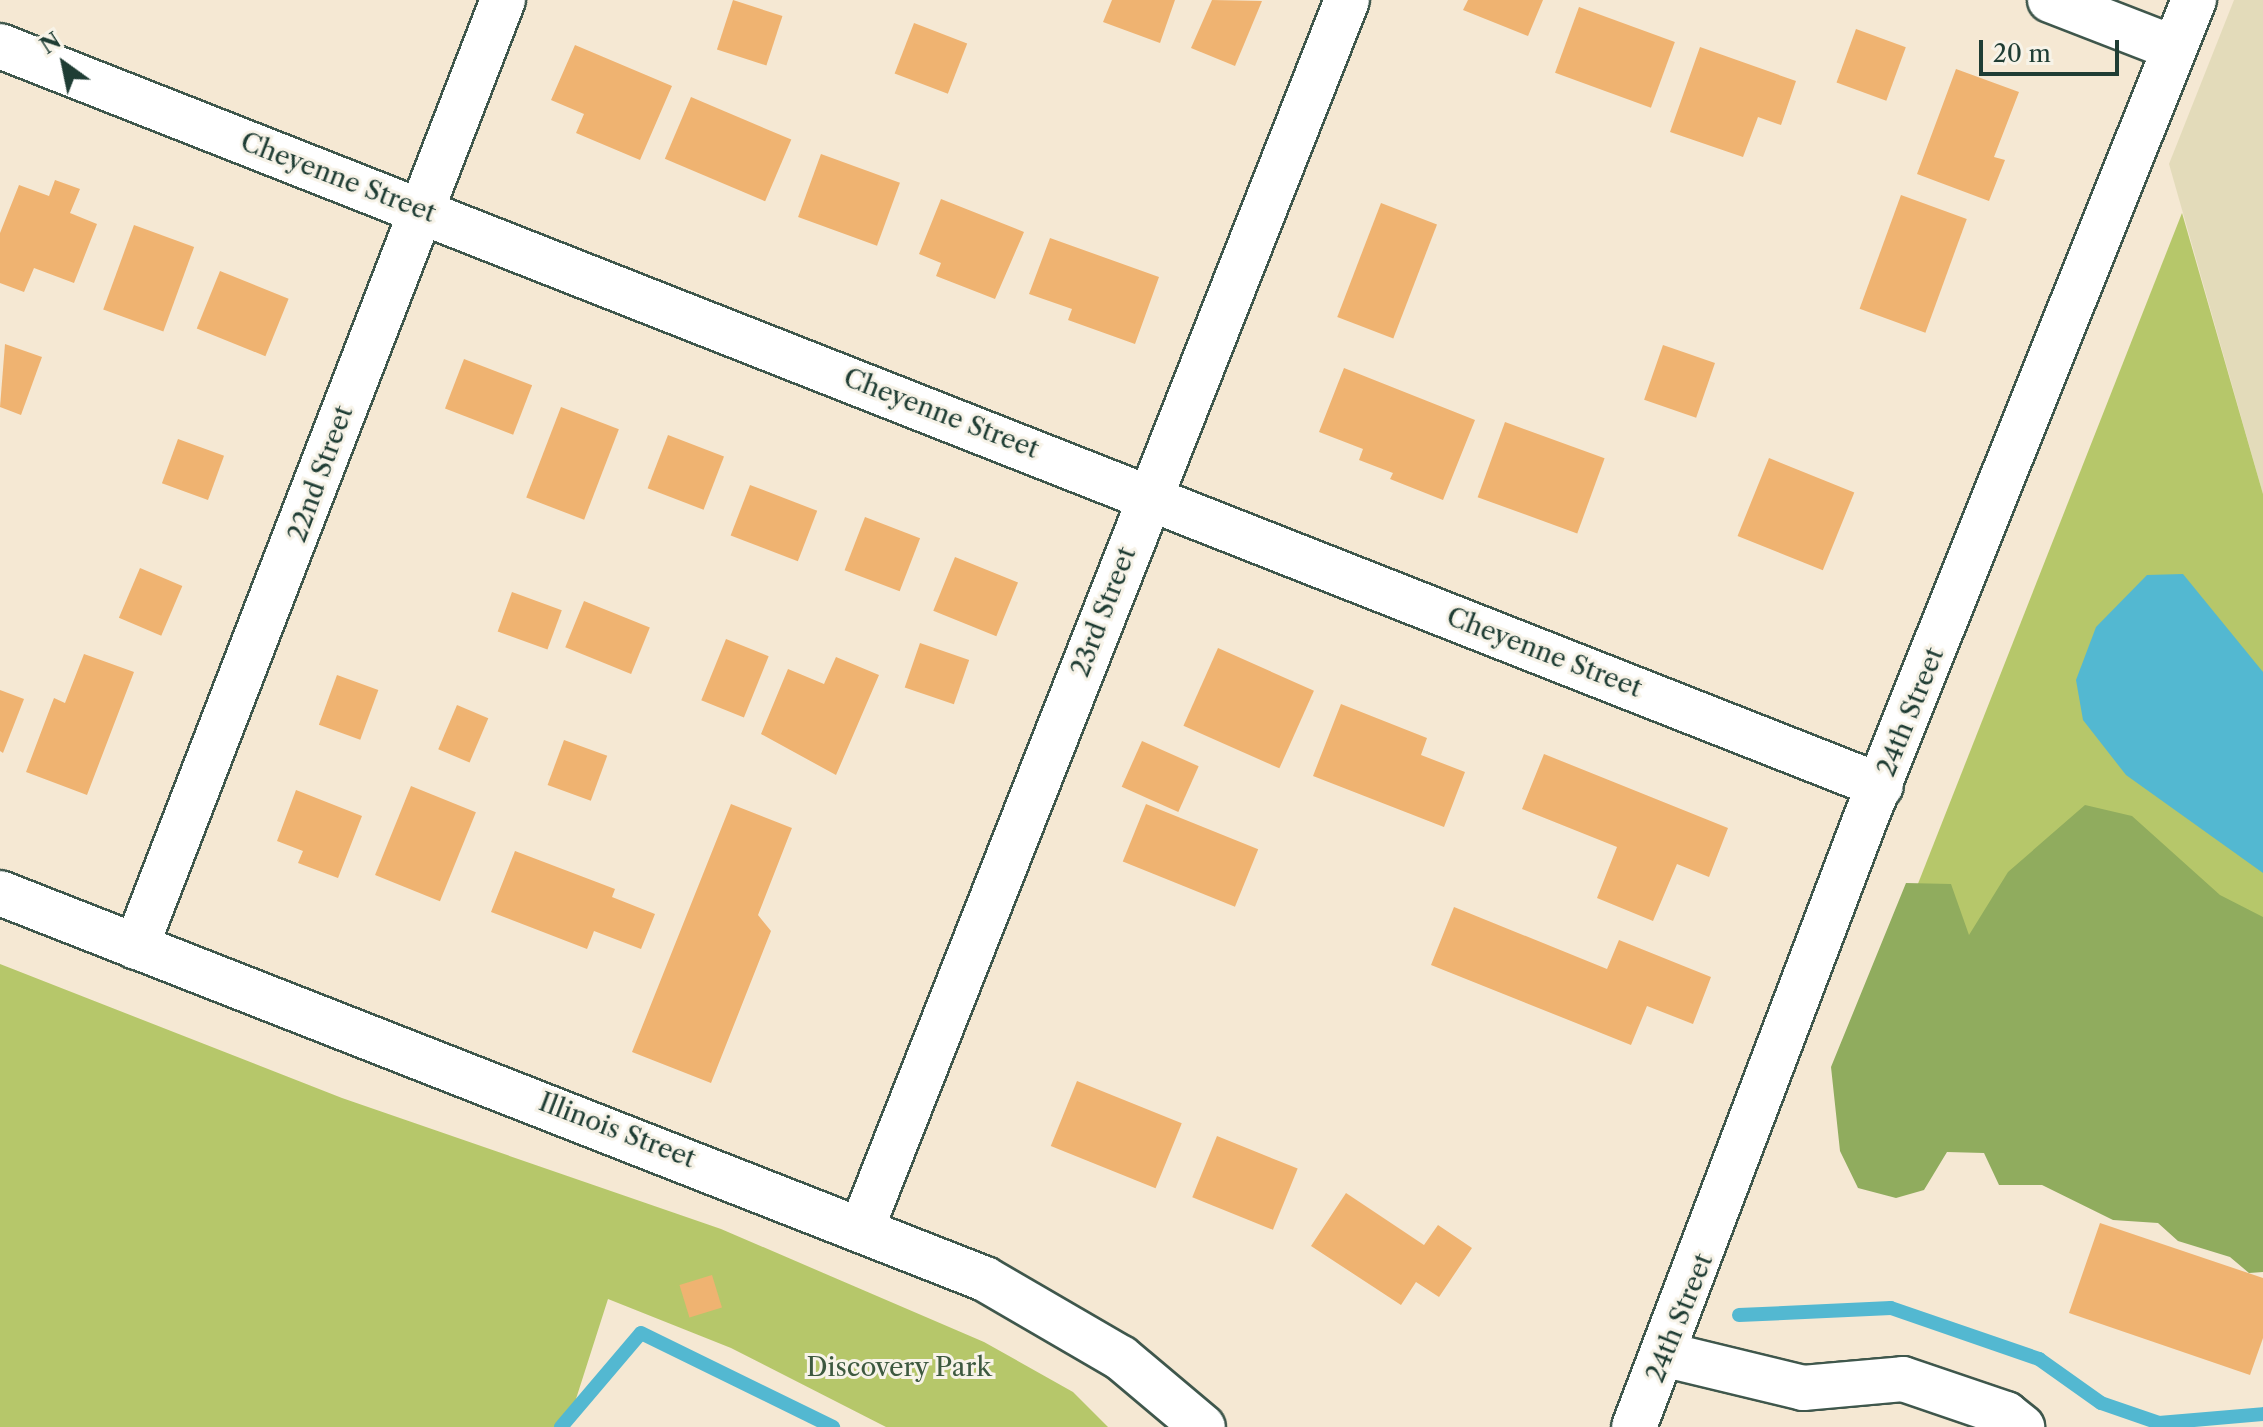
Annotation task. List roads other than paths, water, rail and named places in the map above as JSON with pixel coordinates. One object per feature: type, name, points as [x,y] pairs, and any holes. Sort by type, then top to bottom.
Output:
[{"type":"street","name":"22nd Street","points":[[136,947],[419,209],[503,0]]},
{"type":"street","name":"23rd Street","points":[[863,1225],[1347,0]]},
{"type":"street","points":[[2050,0],[2174,48]]},
{"type":"street","name":"24th Street","points":[[1634,1427],[1667,1355],[1881,786],[2194,0]]},
{"type":"street","name":"Cheyenne Street","points":[[0,46],[1881,786]]},
{"type":"street","name":"Illinois Street","points":[[0,893],[863,1225],[1056,1314],[1203,1427]]},
{"type":"street","points":[[1667,1355],[1803,1388],[1903,1379],[2006,1414],[2022,1427]]},
{"type":"water","points":[[2183,574],[2263,672],[2263,873],[2126,775],[2083,720],[2076,680],[2096,627],[2147,575]]},
{"type":"waterway","points":[[1739,1315],[1891,1308],[2039,1359],[2101,1403],[2159,1423],[2263,1414]]},
{"type":"waterway","points":[[561,1427],[641,1333],[833,1427]]},
{"type":"park label","name":"Discovery Park","points":[[899,1368]]}]
